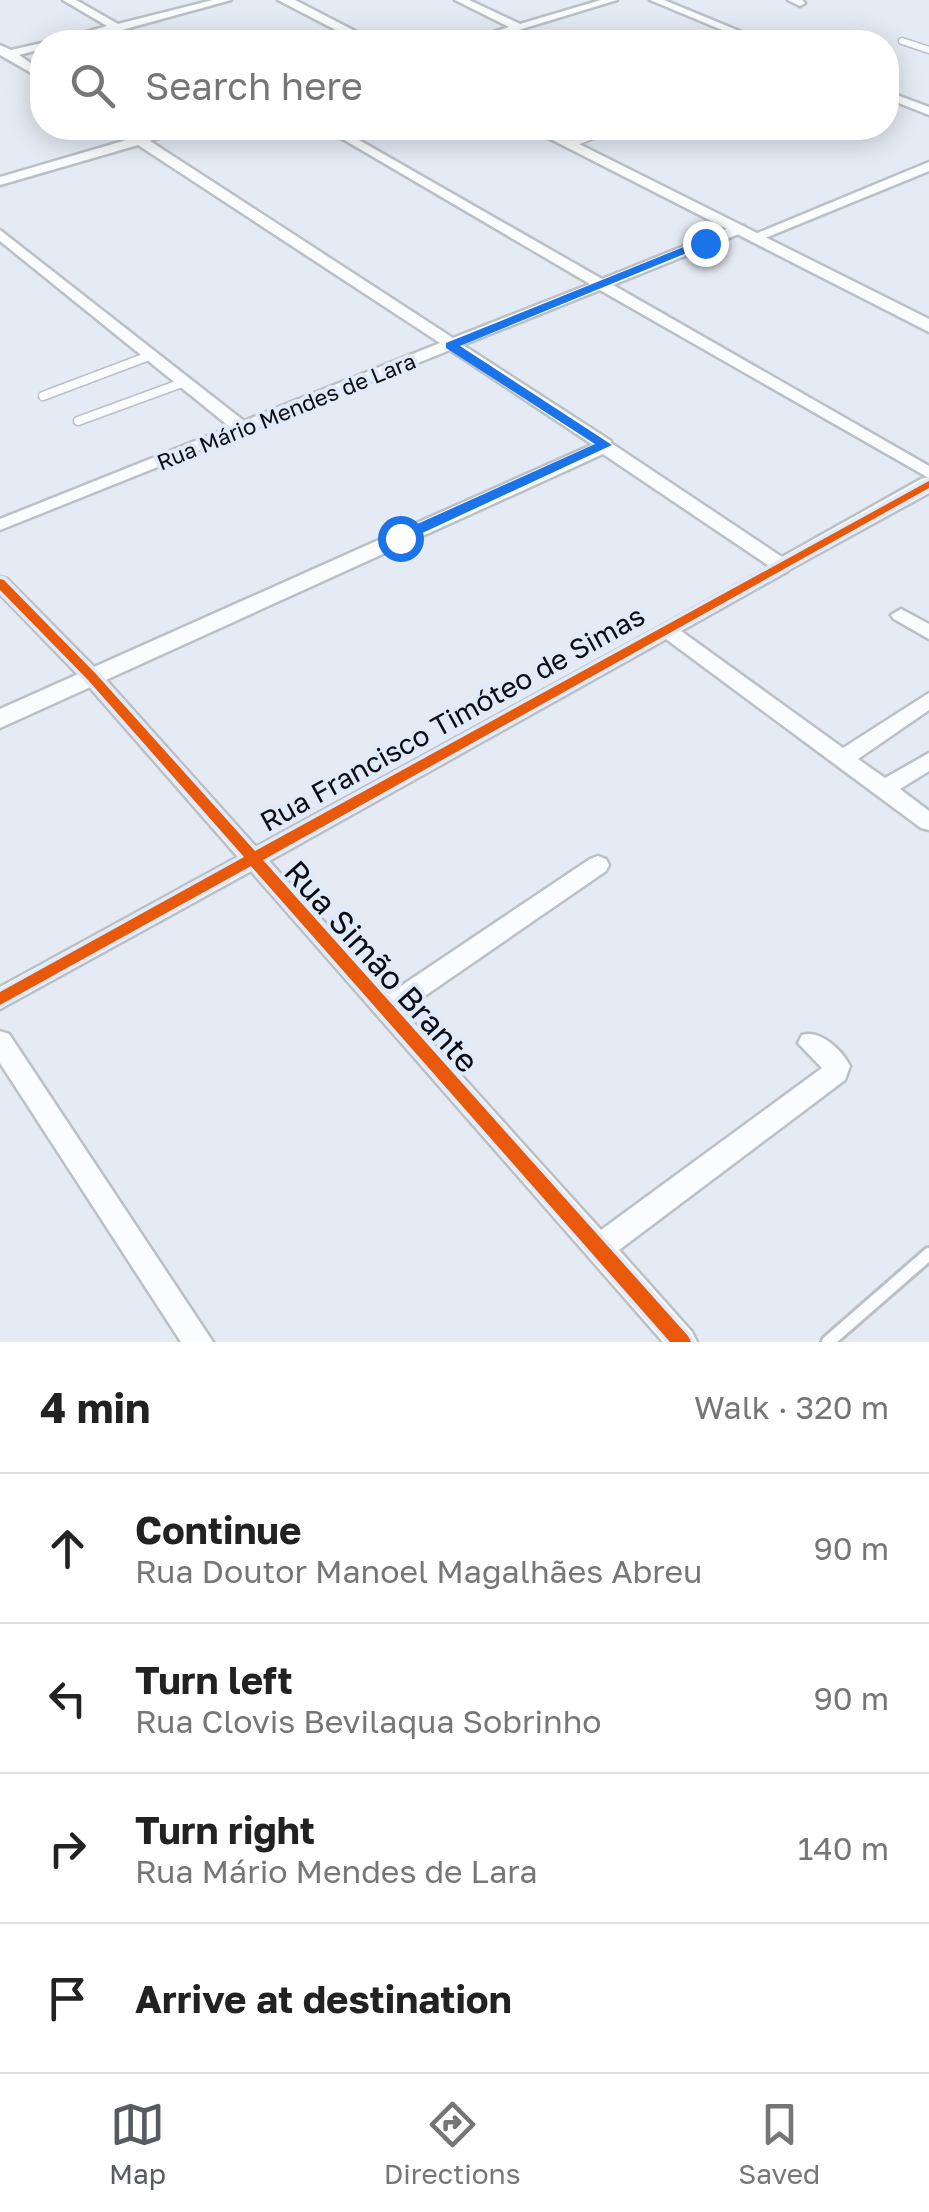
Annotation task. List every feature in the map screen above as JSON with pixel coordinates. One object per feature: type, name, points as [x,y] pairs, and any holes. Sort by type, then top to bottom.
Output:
[{"type":"street","points":[[68,0],[118,28]]},
{"type":"street","points":[[163,0],[184,11]]},
{"type":"street","points":[[109,30],[226,0]]},
{"type":"street","points":[[285,0],[345,30]]},
{"type":"street","points":[[460,0],[520,28]]},
{"type":"street","points":[[513,30],[612,0]]},
{"type":"street","points":[[655,0],[730,30]]},
{"type":"street","points":[[3,53],[30,48]]},
{"type":"street","points":[[3,53],[30,69]]},
{"type":"street","points":[[899,99],[929,112]]},
{"type":"street","points":[[0,181],[140,140],[605,445],[781,566]]},
{"type":"street","points":[[351,140],[929,473]]},
{"type":"street","points":[[561,140],[929,326]]},
{"type":"street","name":"Rua Mário Mendes de Lara","points":[[0,525],[604,283],[928,167]]},
{"type":"street","points":[[0,234],[243,429]]},
{"type":"street","points":[[0,719],[605,445]]},
{"type":"street","name":"Rua Francisco Timóteo de Simas","points":[[0,999],[248,858],[929,484]]},
{"type":"street","name":"Rua Simão Brante","points":[[0,583],[92,677],[248,858],[682,1342]]},
{"type":"street","points":[[901,615],[929,633]]},
{"type":"street","points":[[667,630],[929,822]]},
{"type":"street","points":[[842,759],[929,700]]},
{"type":"street","points":[[884,790],[929,762]]},
{"type":"street","points":[[385,1010],[598,865]]},
{"type":"street","points":[[0,1042],[198,1342]]},
{"type":"street","points":[[598,1248],[836,1072],[837,1066],[812,1042]]},
{"type":"lane","points":[[902,40],[929,50]]},
{"type":"lane","points":[[569,144],[580,140]]},
{"type":"lane","points":[[43,396],[149,356]]},
{"type":"lane","points":[[78,422],[182,383]]},
{"type":"lane","points":[[828,1342],[929,1254]]},
{"type":"cycle path","points":[[0,999],[929,484]]},
{"type":"cycle path","points":[[0,583],[92,677],[682,1342]]},
{"type":"route","points":[[400,538],[605,445],[450,345],[705,243]]}]
